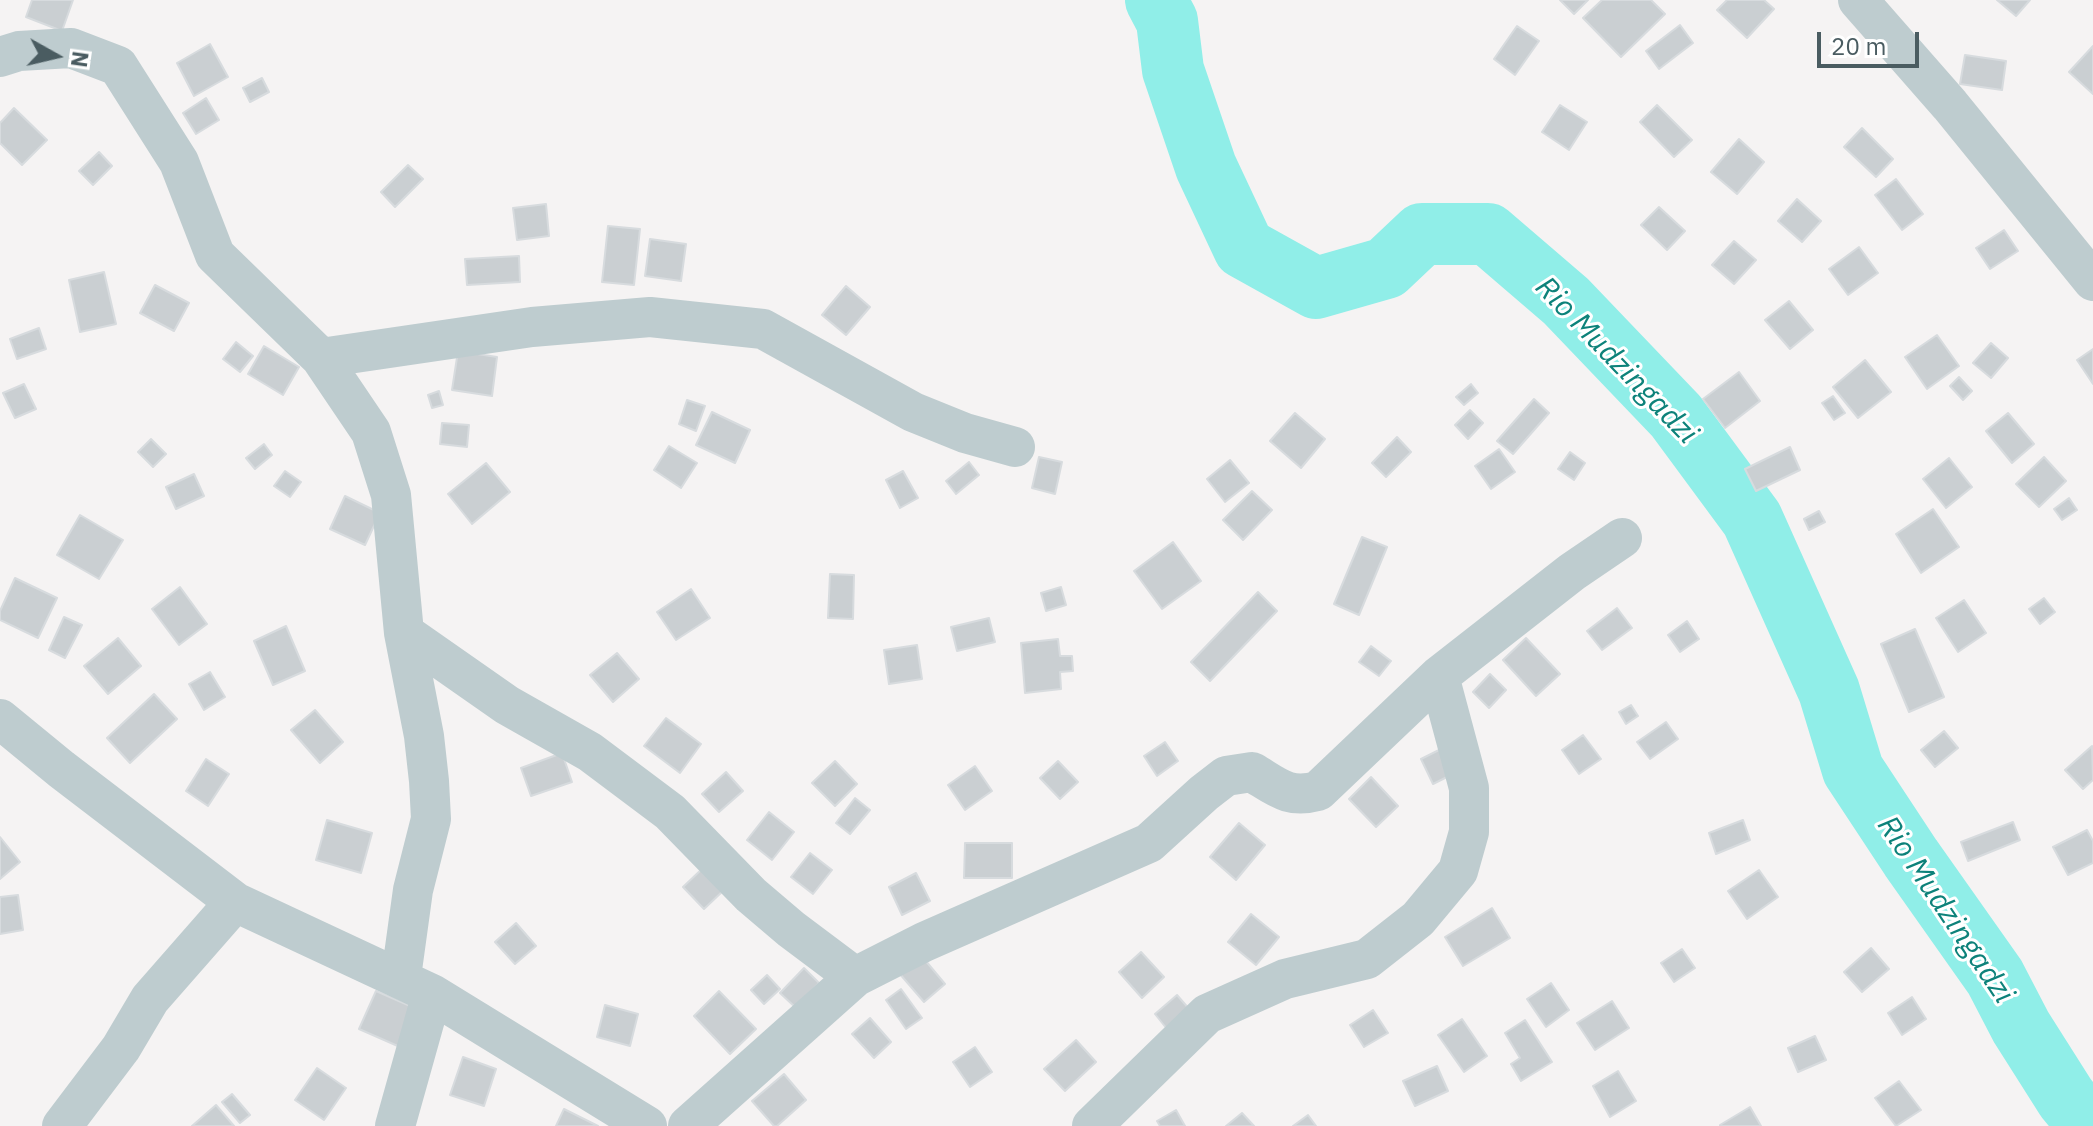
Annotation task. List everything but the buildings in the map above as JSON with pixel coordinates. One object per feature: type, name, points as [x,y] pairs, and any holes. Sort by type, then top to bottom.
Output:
[{"type":"street","points":[[1858,0],[1950,105],[2093,281]]},
{"type":"street","points":[[0,57],[19,51],[71,48],[118,66],[179,162],[215,255],[321,358],[371,432],[391,495],[404,633],[424,736],[431,819],[413,890],[417,986],[395,1126]]},
{"type":"street","points":[[321,358],[532,327],[650,317],[763,329],[913,412],[965,433],[1015,447]]},
{"type":"street","points":[[688,1126],[855,977],[924,942],[1149,843],[1226,776],[1252,772],[1287,793],[1304,795],[1318,791],[1439,676],[1572,572],[1622,538]]},
{"type":"street","points":[[404,633],[507,705],[590,752],[670,812],[751,895],[855,977]]},
{"type":"street","points":[[1092,1126],[1207,1014],[1285,979],[1367,959],[1418,919],[1458,871],[1469,832],[1469,788],[1439,676]]},
{"type":"street","points":[[0,719],[235,902],[417,986],[647,1126]]},
{"type":"street","points":[[62,1126],[121,1048],[150,999],[235,902]]},
{"type":"waterway","name":"Rio Mudzingadzi","points":[[1156,0],[1167,21],[1173,70],[1206,167],[1244,248],[1316,288],[1386,268],[1422,234],[1488,234],[1566,301],[1676,416],[1752,519],[1829,691],[1853,770],[1995,977],[2021,1027],[2066,1098],[2089,1126]]}]
